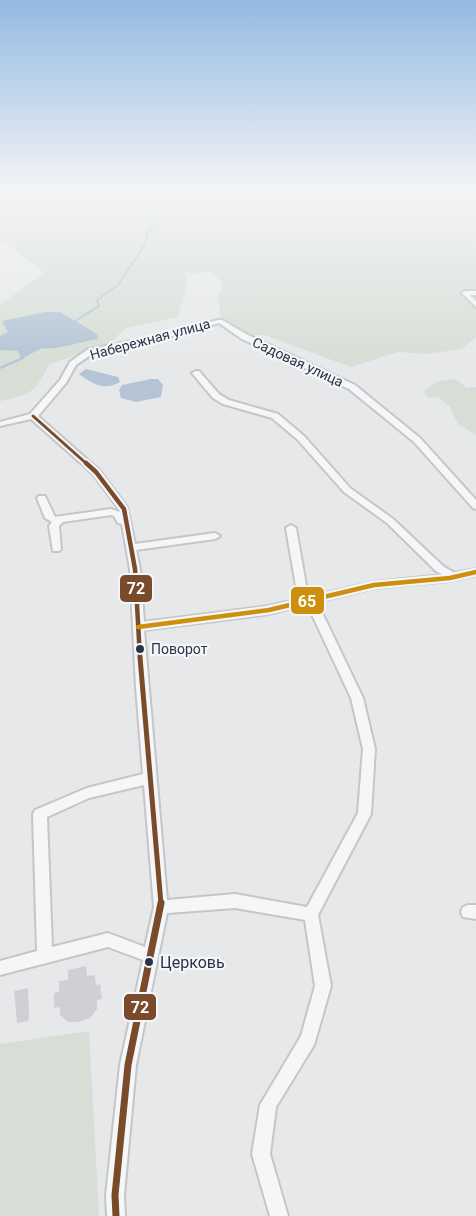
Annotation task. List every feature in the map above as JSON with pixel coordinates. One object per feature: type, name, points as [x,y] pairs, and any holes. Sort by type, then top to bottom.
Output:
[{"type":"street","points":[[476,293],[465,293],[476,305]]},
{"type":"street","name":"Набережная улица","points":[[33,416],[63,381],[73,363],[90,352],[161,337],[220,321]]},
{"type":"street","name":"Садовая улица","points":[[220,321],[245,337],[352,387],[417,440],[476,506]]},
{"type":"street","points":[[196,373],[216,396],[226,402],[275,416],[310,447],[347,490],[390,521],[440,568],[454,577]]},
{"type":"street","points":[[0,424],[33,416],[96,472],[124,509],[135,569],[161,907],[128,1065],[115,1196],[116,1216]]},
{"type":"street","points":[[42,498],[50,518],[59,520],[111,512],[118,514],[121,521],[126,522]]},
{"type":"street","points":[[56,549],[54,526],[59,520]]},
{"type":"street","points":[[279,1216],[261,1154],[268,1105],[308,1039],[323,986],[311,914],[364,814],[369,749],[357,698],[309,599],[302,592],[291,528]]},
{"type":"street","points":[[131,548],[215,536]]},
{"type":"street","points":[[138,627],[269,610],[374,585],[454,577],[476,572]]},
{"type":"street","points":[[45,957],[40,814],[87,793],[150,778]]},
{"type":"street","points":[[161,907],[235,901],[311,914]]},
{"type":"street","points":[[0,969],[108,940],[152,956]]},
{"type":"shaded area","points":[[13,249],[476,249],[476,337],[462,349],[426,354],[398,352],[351,367],[264,335],[252,335],[221,318],[218,298],[223,283],[212,272],[191,274],[185,271],[187,283],[178,317],[126,328],[109,344],[49,364],[40,381],[31,391],[19,397],[0,401],[0,305],[44,273]]},
{"type":"shaded area","points":[[455,379],[467,388],[476,387],[476,435],[458,424],[450,407],[438,397],[428,398],[424,391],[436,382]]},
{"type":"shaded area","points":[[89,1031],[99,1216],[0,1216],[0,1044]]},
{"type":"water","points":[[46,312],[60,312],[97,334],[98,339],[61,347],[42,348],[21,359],[18,351],[0,350],[0,336],[8,332],[2,321]]},
{"type":"water","points":[[86,369],[118,377],[120,382],[108,386],[98,385],[79,374]]},
{"type":"water","points":[[158,379],[163,385],[161,397],[136,402],[121,398],[119,390],[122,385]]},
{"type":"building","points":[[86,966],[87,976],[95,975],[96,985],[100,984],[102,999],[97,1000],[97,1009],[90,1018],[79,1022],[68,1022],[60,1015],[60,1007],[54,1008],[54,993],[59,992],[59,981],[68,980],[68,970]]},
{"type":"building","points":[[28,988],[28,1021],[17,1023],[14,991]]},
{"type":"waterway","points":[[88,313],[99,306],[97,300],[118,285],[142,249]]},
{"type":"waterway","points":[[72,323],[91,311]]},
{"type":"waterway","points":[[0,368],[23,358]]},
{"type":"transit line","name":"72","points":[[33,416],[96,472],[124,509],[135,569],[142,687],[161,907],[128,1065],[115,1195],[116,1216]]},
{"type":"transit line","name":"65","points":[[138,627],[269,610],[374,585],[450,578],[476,572]]},
{"type":"place","name":"Поворот","points":[[140,649]]},
{"type":"place","name":"Церковь","points":[[149,962]]}]
